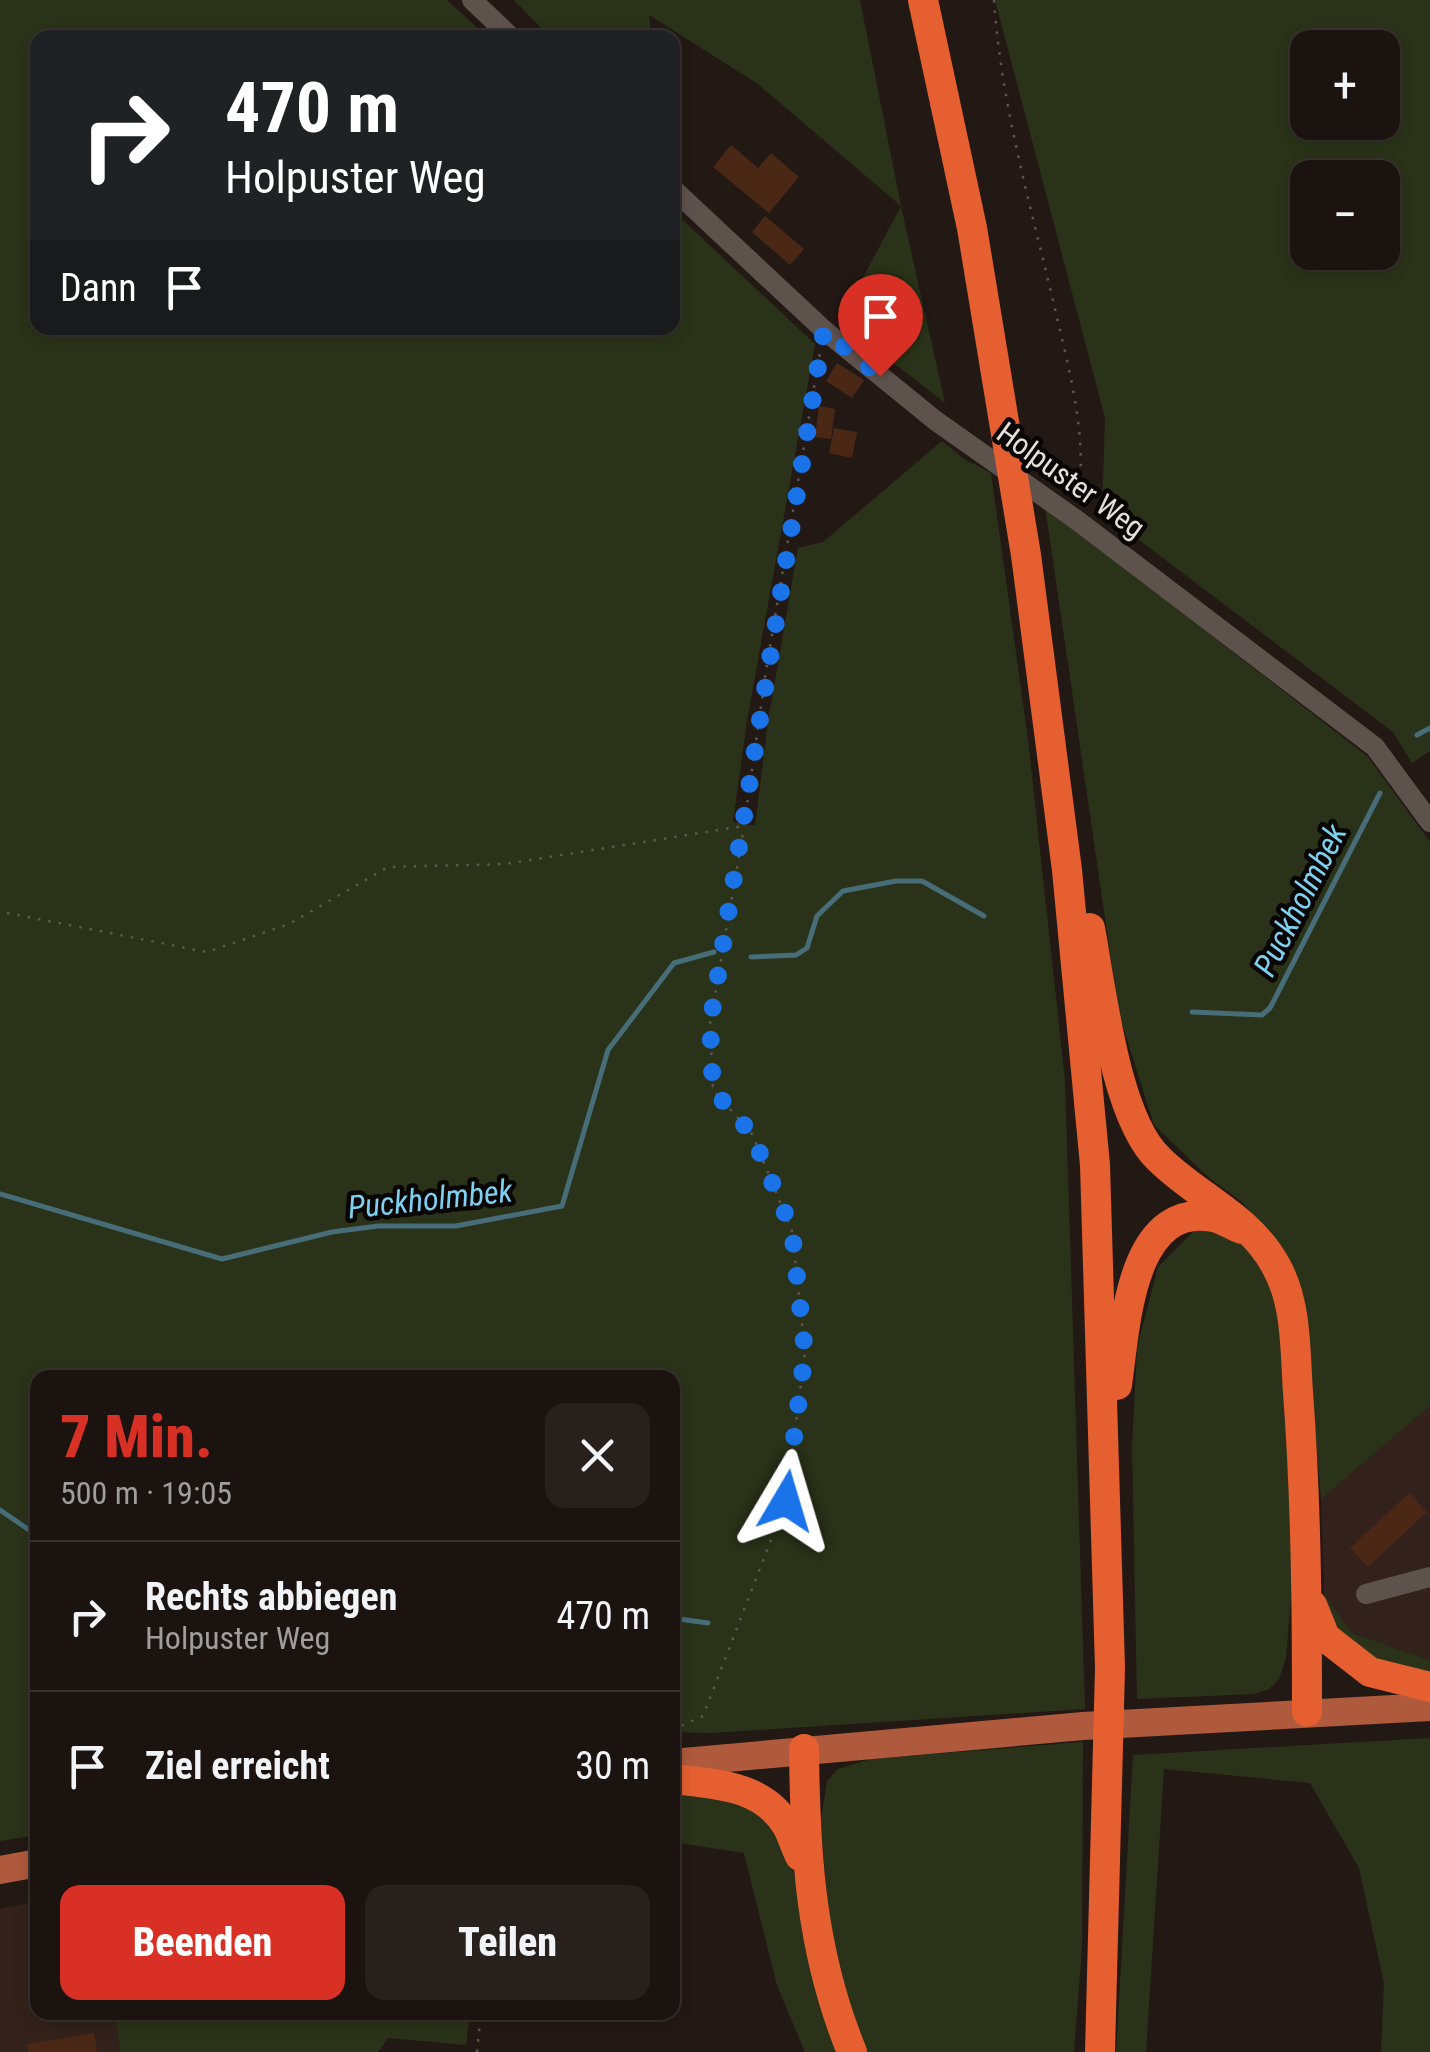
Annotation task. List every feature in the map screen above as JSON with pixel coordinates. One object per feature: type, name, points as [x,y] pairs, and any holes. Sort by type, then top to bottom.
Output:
[{"type":"highway","points":[[923,0],[972,228],[1026,555],[1067,870],[1094,1165],[1110,1668],[1109,1795],[1098,2046]]},
{"type":"highway","points":[[1067,870],[1088,917],[1118,1070],[1140,1133],[1154,1156],[1254,1234],[1277,1267],[1293,1323],[1303,1455],[1307,1712]]},
{"type":"highway","points":[[1105,1461],[1131,1288],[1156,1238],[1170,1225],[1202,1218],[1214,1218],[1254,1234]]},
{"type":"highway","points":[[1306,1593],[1326,1637],[1370,1672],[1430,1687]]},
{"type":"highway","points":[[804,1750],[807,1869],[820,1955],[833,2006],[852,2052]]},
{"type":"highway","points":[[680,1780],[734,1786],[768,1803],[786,1825],[807,1869]]},
{"type":"main road","points":[[680,1762],[1083,1726],[1430,1706]]},
{"type":"main road","points":[[0,1870],[30,1864]]},
{"type":"street","points":[[472,0],[504,30]]},
{"type":"street","name":"Holpuster Weg","points":[[680,195],[824,330],[936,421],[1078,521],[1374,747],[1430,822]]},
{"type":"street","points":[[1366,1594],[1430,1577]]},
{"type":"path","points":[[994,0],[998,64],[1068,368],[1082,471],[1077,505]]},
{"type":"path","points":[[680,1726],[704,1716],[786,1501],[805,1352],[792,1230],[752,1134],[713,1090],[710,1024],[744,826],[766,664],[824,330]]},
{"type":"path","points":[[7,913],[207,952],[289,924],[388,867],[505,864],[744,826]]},
{"type":"path","points":[[477,2052],[479,2020]]},
{"type":"shaded area","points":[[1430,1406],[1430,1660],[1352,1633],[1324,1594],[1321,1499]]},
{"type":"shaded area","points":[[30,1903],[30,2020],[116,2020],[120,2052],[0,2052],[0,1909]]},
{"type":"green space","points":[[0,0],[447,0],[479,30],[30,30],[30,335],[680,335],[680,218],[815,344],[747,721],[733,822],[755,826],[768,721],[798,548],[823,542],[942,441],[964,459],[991,473],[1028,739],[1065,1081],[1085,1709],[680,1732],[680,1370],[30,1370],[30,1836],[0,1841]]},
{"type":"green space","points":[[514,0],[860,0],[901,206],[758,84],[680,35],[680,30],[673,30],[649,15],[650,30],[543,30]]},
{"type":"green space","points":[[995,0],[1430,0],[1430,751],[1412,763],[1393,732],[1102,512],[1105,418]]},
{"type":"green space","points":[[901,206],[945,403],[840,321]]},
{"type":"green space","points":[[1045,506],[1368,757],[1430,842],[1430,1406],[1321,1499],[1306,1319],[1283,1248],[1242,1202],[1207,1176],[1154,1125],[1119,1014]]},
{"type":"green space","points":[[1196,1229],[1229,1232],[1248,1246],[1281,1314],[1293,1570],[1286,1658],[1279,1679],[1269,1689],[1254,1694],[1137,1699],[1132,1447],[1137,1348],[1158,1267]]},
{"type":"green space","points":[[1324,1594],[1352,1633],[1430,1660],[1430,1680],[1380,1667],[1332,1628]]},
{"type":"green space","points":[[1430,1738],[1430,2052],[1381,2052],[1384,1983],[1359,1868],[1310,1783],[1164,1769],[1146,2052],[1116,2052],[1133,1755]]},
{"type":"green space","points":[[1083,1742],[1082,1947],[1074,2052],[864,2052],[831,1953],[821,1820],[827,1781],[838,1769],[871,1759]]},
{"type":"green space","points":[[680,1791],[728,1801],[761,1815],[788,1842],[812,1969],[840,2052],[805,2052],[777,1985],[744,1853],[680,1843]]},
{"type":"green space","points":[[116,2020],[469,2020],[466,2045],[388,2038],[378,2052],[120,2052]]},
{"type":"building","points":[[731,145],[758,168],[771,153],[799,177],[769,213],[713,167]]},
{"type":"building","points":[[765,216],[804,249],[790,265],[752,232]]},
{"type":"building","points":[[837,363],[864,380],[852,398],[826,381]]},
{"type":"building","points":[[819,406],[835,409],[831,439],[815,437]]},
{"type":"building","points":[[834,428],[857,432],[852,458],[829,453]]},
{"type":"building","points":[[1409,1493],[1427,1512],[1368,1567],[1350,1548]]},
{"type":"building","points":[[94,2033],[97,2052],[28,2052],[27,2044]]},
{"type":"waterway","name":"Puckholmbek","points":[[1417,735],[1430,728]]},
{"type":"waterway","name":"Puckholmbek","points":[[1192,1012],[1262,1015],[1270,1008],[1380,793]]},
{"type":"waterway","name":"Puckholmbek","points":[[751,957],[796,955],[807,948],[817,916],[843,891],[896,881],[922,881],[984,916]]},
{"type":"waterway","name":"Puckholmbek","points":[[0,1194],[222,1259],[332,1232],[378,1226],[456,1226],[562,1206],[608,1050],[674,963],[714,952]]},
{"type":"waterway","name":"Puckholmbek","points":[[0,1510],[30,1531]]},
{"type":"waterway","name":"Puckholmbek","points":[[680,1619],[708,1623]]},
{"type":"route","points":[[786,1501],[805,1352],[792,1230],[752,1134],[713,1090],[710,1024],[744,826],[766,664],[824,330],[880,376]]}]
